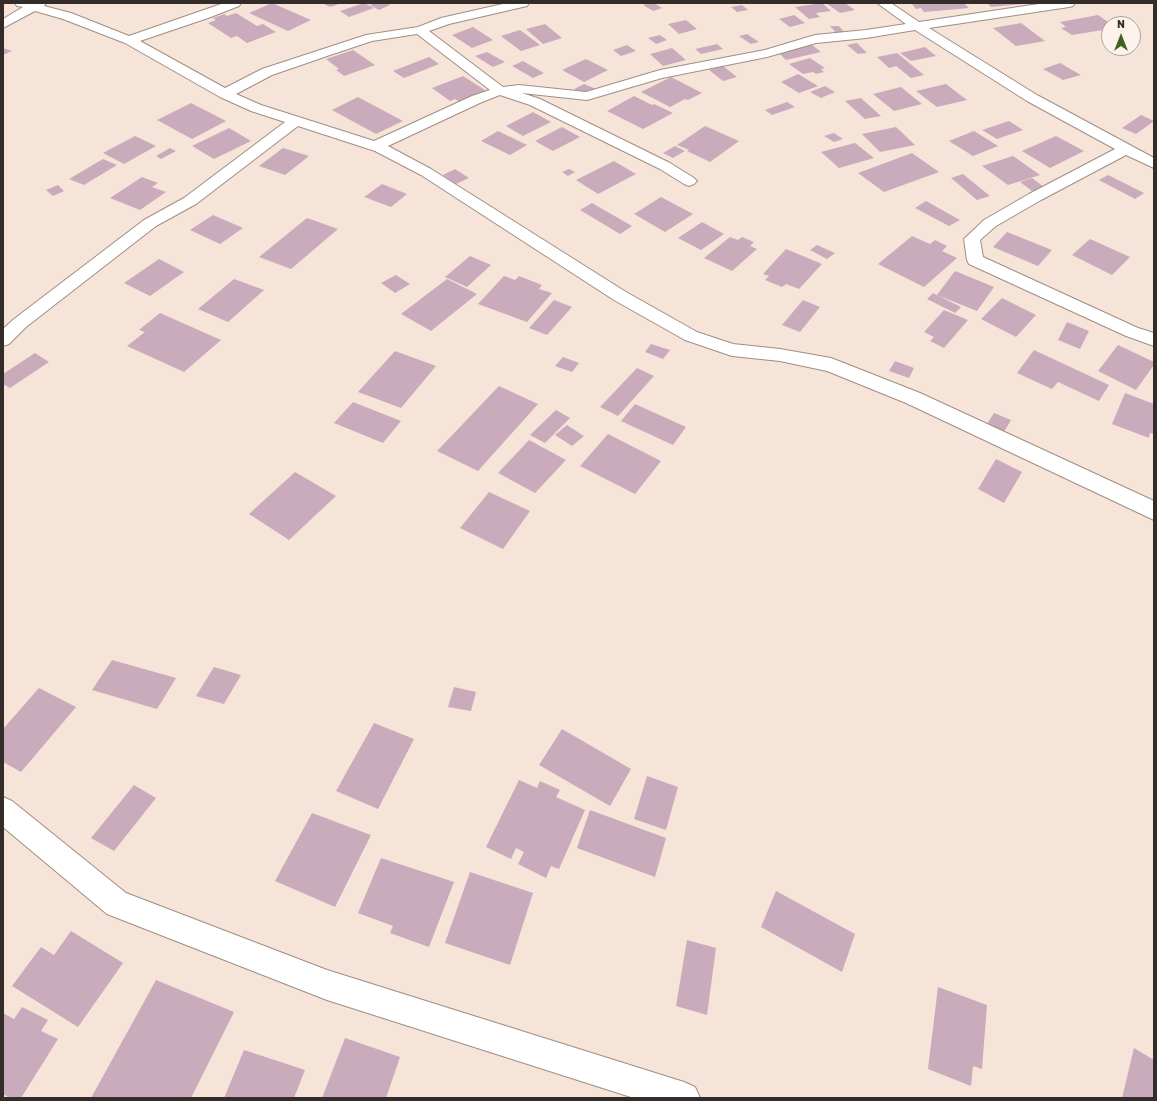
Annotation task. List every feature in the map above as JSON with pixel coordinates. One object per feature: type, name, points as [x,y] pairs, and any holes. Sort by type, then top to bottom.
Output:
[{"type":"street","points":[[129,40],[235,3]]},
{"type":"street","points":[[225,94],[267,72],[370,38],[420,30],[445,21],[523,3]]},
{"type":"street","points":[[883,3],[1032,98],[1154,164]]},
{"type":"street","points":[[376,146],[477,99],[500,91],[519,89],[587,96],[660,74],[767,53],[815,38],[918,26],[1069,3]]},
{"type":"street","points":[[3,24],[32,4],[129,40],[225,94],[256,108],[376,146],[426,172],[620,296],[691,336],[732,350],[780,355],[831,365],[913,398],[1154,510]]},
{"type":"street","points":[[420,30],[500,91],[542,106],[665,166],[689,181]]},
{"type":"street","points":[[3,340],[20,323],[150,223],[190,201],[296,121]]},
{"type":"street","points":[[1126,149],[1035,197],[990,223],[972,239],[975,260],[1132,332],[1154,340]]},
{"type":"street","points":[[3,810],[117,904],[327,985],[684,1098]]},
{"type":"building","points":[[272,3],[311,20],[288,31],[249,13]]},
{"type":"building","points":[[322,3],[342,3],[330,7]]},
{"type":"building","points":[[364,3],[374,8],[349,17],[340,11]]},
{"type":"building","points":[[375,3],[386,3],[390,5],[379,10],[370,5]]},
{"type":"building","points":[[654,3],[662,8],[653,11],[643,5]]},
{"type":"building","points":[[822,3],[831,11],[816,13],[820,17],[809,19],[795,7]]},
{"type":"building","points":[[826,3],[845,3],[855,10],[840,13]]},
{"type":"building","points":[[911,3],[964,3],[969,8],[924,12],[921,8],[916,9]]},
{"type":"building","points":[[987,3],[1022,3],[1022,4],[991,7]]},
{"type":"building","points":[[742,5],[748,10],[737,12],[731,7]]},
{"type":"building","points":[[236,13],[257,26],[263,24],[276,32],[247,43],[237,36],[231,38],[208,23],[216,20],[213,18],[224,14],[227,16]]},
{"type":"building","points":[[794,15],[805,23],[790,27],[779,19]]},
{"type":"building","points":[[1098,15],[1101,17],[1101,30],[1072,35],[1061,28],[1066,27],[1060,22]]},
{"type":"building","points":[[686,20],[697,29],[679,34],[668,24]]},
{"type":"building","points":[[1021,23],[1045,41],[1016,46],[993,28]]},
{"type":"building","points":[[545,24],[562,38],[543,44],[526,29]]},
{"type":"building","points":[[830,26],[839,26],[845,33],[836,33]]},
{"type":"building","points":[[473,27],[493,40],[472,48],[452,35]]},
{"type":"building","points":[[520,30],[540,45],[521,51],[501,36]]},
{"type":"building","points":[[747,34],[759,42],[751,44],[739,36]]},
{"type":"building","points":[[660,35],[667,40],[656,44],[648,38]]},
{"type":"building","points":[[857,43],[867,53],[858,54],[847,45]]},
{"type":"building","points":[[717,44],[723,49],[701,54],[695,49]]},
{"type":"building","points":[[811,44],[821,52],[786,60],[777,51]]},
{"type":"building","points":[[627,45],[636,51],[621,56],[613,50]]},
{"type":"building","points":[[925,47],[936,56],[911,61],[900,53]]},
{"type":"building","points":[[3,48],[12,51],[3,55]]},
{"type":"building","points":[[672,48],[686,60],[663,66],[650,54]]},
{"type":"building","points":[[353,50],[375,65],[344,76],[336,70],[339,69],[326,59]]},
{"type":"building","points":[[487,52],[505,62],[493,67],[475,56]]},
{"type":"building","points":[[897,53],[924,75],[911,78],[896,66],[889,68],[877,57]]},
{"type":"building","points":[[429,57],[439,64],[404,78],[393,71]]},
{"type":"building","points":[[810,58],[825,68],[821,69],[824,72],[816,74],[813,72],[803,74],[789,64]]},
{"type":"building","points":[[586,59],[608,70],[584,82],[562,70]]},
{"type":"building","points":[[523,61],[544,73],[533,78],[512,66]]},
{"type":"building","points":[[1060,63],[1081,75],[1063,80],[1043,69]]},
{"type":"building","points":[[723,66],[737,77],[723,81],[709,70]]},
{"type":"building","points":[[798,74],[818,86],[799,93],[781,82]]},
{"type":"building","points":[[463,76],[488,92],[461,103],[455,99],[450,101],[432,88]]},
{"type":"building","points":[[671,77],[702,93],[688,100],[685,99],[670,107],[641,92]]},
{"type":"building","points":[[584,84],[596,89],[586,95],[574,89]]},
{"type":"building","points":[[946,84],[967,100],[937,107],[916,91]]},
{"type":"building","points":[[825,86],[835,92],[821,98],[810,92]]},
{"type":"building","points":[[901,87],[922,104],[894,111],[873,94]]},
{"type":"building","points":[[634,96],[673,113],[643,129],[607,111]]},
{"type":"building","points":[[358,97],[403,121],[376,134],[332,110]]},
{"type":"building","points":[[861,98],[881,116],[865,119],[845,101]]},
{"type":"building","points":[[787,102],[795,107],[772,115],[765,110]]},
{"type":"building","points":[[191,103],[226,121],[192,139],[157,120]]},
{"type":"building","points":[[533,112],[551,122],[523,136],[506,126]]},
{"type":"building","points":[[1141,115],[1154,121],[1136,134],[1122,128]]},
{"type":"building","points":[[1009,121],[1023,130],[997,139],[982,130]]},
{"type":"building","points":[[705,126],[739,141],[710,162],[677,145]]},
{"type":"building","points":[[562,127],[580,137],[553,151],[535,141]]},
{"type":"building","points":[[896,127],[915,145],[880,152],[862,134]]},
{"type":"building","points":[[229,128],[251,141],[214,159],[192,146]]},
{"type":"building","points":[[498,131],[527,145],[510,155],[481,141]]},
{"type":"building","points":[[974,131],[998,146],[973,156],[949,141]]},
{"type":"building","points":[[834,133],[843,139],[834,142],[824,136]]},
{"type":"building","points":[[135,136],[156,146],[124,164],[103,153]]},
{"type":"building","points":[[1056,136],[1084,151],[1050,168],[1022,151]]},
{"type":"building","points":[[855,143],[874,158],[839,168],[821,152]]},
{"type":"building","points":[[675,146],[685,151],[673,158],[663,153]]},
{"type":"building","points":[[170,148],[176,151],[161,159],[156,156]]},
{"type":"building","points":[[283,148],[309,156],[285,175],[259,166]]},
{"type":"building","points":[[912,153],[939,172],[884,192],[858,173]]},
{"type":"building","points":[[1013,156],[1040,175],[1008,185],[982,166]]},
{"type":"building","points":[[103,159],[117,165],[84,185],[69,179]]},
{"type":"building","points":[[614,161],[636,174],[598,194],[576,180]]},
{"type":"building","points":[[455,169],[469,178],[456,184],[443,175]]},
{"type":"building","points":[[569,169],[575,172],[568,176],[562,172]]},
{"type":"building","points":[[963,174],[990,196],[977,200],[951,178]]},
{"type":"building","points":[[1108,175],[1144,193],[1135,199],[1099,180]]},
{"type":"building","points":[[142,177],[158,183],[152,187],[166,192],[140,210],[110,198]]},
{"type":"building","points":[[1032,178],[1044,187],[1032,191],[1020,182]]},
{"type":"building","points":[[382,184],[407,194],[391,207],[364,197]]},
{"type":"building","points":[[58,185],[64,191],[53,196],[46,190]]},
{"type":"building","points":[[661,197],[693,214],[665,232],[634,214]]},
{"type":"building","points":[[926,201],[960,220],[949,226],[915,208]]},
{"type":"building","points":[[592,203],[632,226],[620,234],[580,210]]},
{"type":"building","points":[[213,215],[243,228],[220,244],[190,230]]},
{"type":"building","points":[[307,218],[338,229],[291,269],[259,257]]},
{"type":"building","points":[[702,222],[724,234],[701,250],[678,238]]},
{"type":"building","points":[[1007,232],[1052,250],[1038,266],[993,247]]},
{"type":"building","points":[[912,236],[930,244],[935,240],[947,246],[942,251],[957,258],[924,287],[878,264]]},
{"type":"building","points":[[730,237],[738,240],[742,237],[754,242],[750,246],[757,249],[732,271],[704,258]]},
{"type":"building","points":[[1090,239],[1130,257],[1112,275],[1072,255]]},
{"type":"building","points":[[817,245],[835,253],[827,259],[810,250]]},
{"type":"building","points":[[786,249],[822,264],[799,289],[786,284],[782,287],[765,280],[769,276],[763,274]]},
{"type":"building","points":[[470,256],[491,265],[467,287],[445,277]]},
{"type":"building","points":[[159,259],[184,272],[150,296],[124,283]]},
{"type":"building","points":[[955,271],[994,287],[977,311],[937,295]]},
{"type":"building","points":[[396,275],[410,284],[395,293],[381,283]]},
{"type":"building","points":[[504,276],[515,280],[519,276],[542,285],[539,289],[552,293],[527,322],[478,304]]},
{"type":"building","points":[[234,279],[264,290],[228,322],[198,309]]},
{"type":"building","points":[[447,279],[477,294],[431,331],[401,314]]},
{"type":"building","points":[[933,293],[961,307],[955,313],[927,299]]},
{"type":"building","points":[[1002,298],[1036,315],[1016,337],[981,319]]},
{"type":"building","points":[[554,300],[572,307],[547,335],[529,328]]},
{"type":"building","points":[[803,300],[820,307],[800,332],[782,325]]},
{"type":"building","points":[[944,310],[968,320],[944,348],[930,341],[934,337],[924,332]]},
{"type":"building","points":[[160,313],[221,340],[184,372],[127,346],[145,332],[139,330]]},
{"type":"building","points":[[1067,322],[1089,331],[1080,349],[1058,340]]},
{"type":"building","points":[[651,344],[670,350],[663,359],[645,352]]},
{"type":"building","points":[[1118,345],[1154,362],[1154,365],[1136,390],[1098,371]]},
{"type":"building","points":[[1034,350],[1109,385],[1099,401],[1058,382],[1052,389],[1017,373]]},
{"type":"building","points":[[395,351],[436,366],[401,408],[358,392]]},
{"type":"building","points":[[35,353],[49,362],[10,388],[3,384],[3,374]]},
{"type":"building","points":[[563,357],[579,363],[572,372],[555,366]]},
{"type":"building","points":[[895,361],[914,368],[909,378],[889,371]]},
{"type":"building","points":[[637,368],[654,376],[618,416],[600,407]]},
{"type":"building","points":[[499,386],[538,404],[478,471],[437,451]]},
{"type":"building","points":[[1125,393],[1154,404],[1154,434],[1150,433],[1149,438],[1112,424]]},
{"type":"building","points":[[353,402],[401,421],[383,443],[334,423]]},
{"type":"building","points":[[635,404],[686,427],[673,445],[621,421]]},
{"type":"building","points":[[556,410],[570,418],[545,443],[530,435]]},
{"type":"building","points":[[994,413],[1011,420],[1004,432],[987,424]]},
{"type":"building","points":[[567,425],[584,436],[572,446],[555,435]]},
{"type":"building","points":[[608,434],[661,461],[635,494],[580,466]]},
{"type":"building","points":[[529,440],[566,460],[535,493],[498,473]]},
{"type":"building","points":[[996,459],[1022,472],[1004,503],[978,489]]},
{"type":"building","points":[[295,472],[336,496],[289,540],[249,514]]},
{"type":"building","points":[[489,492],[530,511],[503,549],[460,528]]},
{"type":"building","points":[[112,660],[176,678],[157,709],[92,690]]},
{"type":"building","points":[[214,667],[241,675],[224,704],[196,696]]},
{"type":"building","points":[[454,687],[476,692],[471,711],[448,707]]},
{"type":"building","points":[[39,688],[76,707],[21,772],[3,762],[3,729]]},
{"type":"building","points":[[374,723],[414,739],[378,809],[336,791]]},
{"type":"building","points":[[562,729],[631,769],[610,806],[539,765]]},
{"type":"building","points":[[647,776],[678,787],[666,830],[634,819]]},
{"type":"building","points":[[519,780],[537,788],[540,781],[560,790],[556,797],[585,810],[559,869],[551,866],[546,878],[518,864],[524,852],[516,848],[511,859],[486,847]]},
{"type":"building","points":[[134,785],[156,798],[114,851],[91,838]]},
{"type":"building","points":[[590,810],[666,838],[655,877],[577,848]]},
{"type":"building","points":[[312,813],[371,835],[335,907],[275,881]]},
{"type":"building","points":[[381,858],[454,882],[429,947],[390,933],[393,926],[358,913]]},
{"type":"building","points":[[470,872],[533,893],[510,965],[445,943]]},
{"type":"building","points":[[776,891],[855,934],[842,972],[761,927]]},
{"type":"building","points":[[71,931],[123,963],[78,1027],[12,986],[41,947],[54,955]]},
{"type":"building","points":[[687,940],[716,948],[707,1015],[676,1006]]},
{"type":"building","points":[[156,980],[234,1012],[191,1098],[91,1098]]},
{"type":"building","points":[[938,987],[987,1005],[982,1069],[973,1066],[971,1086],[928,1069]]},
{"type":"building","points":[[22,1007],[48,1020],[41,1031],[58,1039],[21,1098],[10,1098],[3,1094],[3,1013],[14,1019]]},
{"type":"building","points":[[345,1038],[400,1057],[386,1098],[322,1098]]},
{"type":"building","points":[[1134,1048],[1154,1060],[1154,1098],[1122,1098]]},
{"type":"building","points":[[244,1050],[305,1070],[294,1098],[224,1098]]}]
